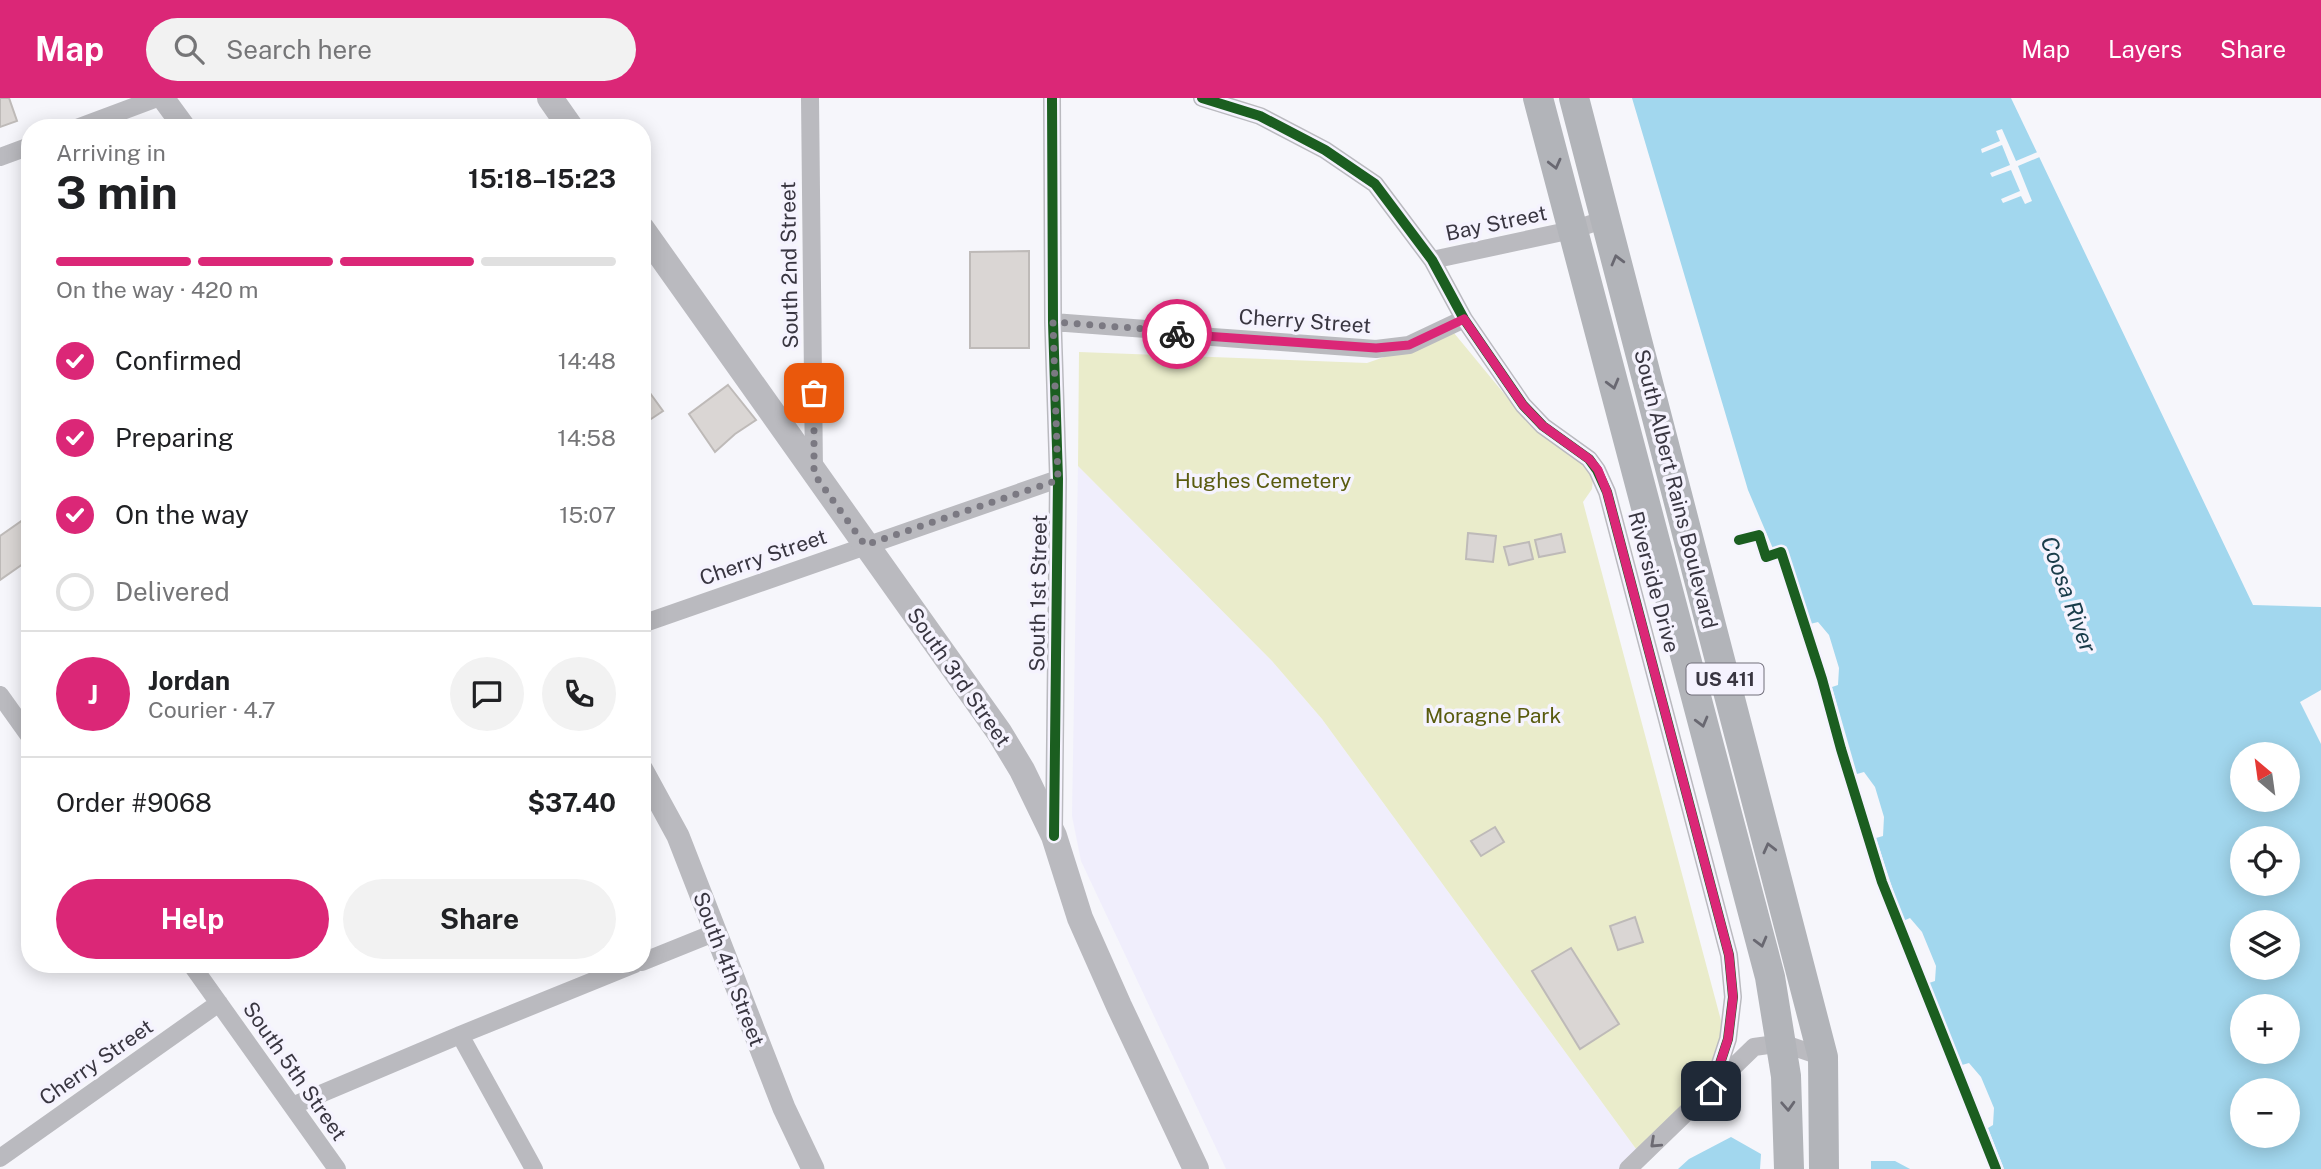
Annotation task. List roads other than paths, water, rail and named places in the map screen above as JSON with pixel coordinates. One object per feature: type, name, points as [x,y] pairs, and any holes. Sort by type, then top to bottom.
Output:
[{"type":"main road","points":[[550,98],[565,119]]},
{"type":"main road","name":"South Albert Rains Boulevard","points":[[1538,98],[1770,977],[1782,1043],[1788,1109],[1789,1169]]},
{"type":"main road","name":"South Albert Rains Boulevard","points":[[1574,98],[1823,1057],[1824,1169]]},
{"type":"main road","name":"South 3rd Street","points":[[651,242],[999,732],[1022,771],[1054,836],[1080,918],[1118,1006],[1196,1169]]},
{"type":"street","points":[[101,119],[157,98]]},
{"type":"street","points":[[163,98],[178,119]]},
{"type":"street","name":"South 2nd Street","points":[[810,98],[814,474]]},
{"type":"street","name":"South 1st Street","points":[[1052,98],[1053,322],[1058,480],[1054,836]]},
{"type":"street","name":"Bay Street","points":[[1202,98],[1260,116],[1325,150],[1375,184],[1433,260],[1572,230],[1606,219]]},
{"type":"street","points":[[0,157],[21,149]]},
{"type":"street","name":"Riverside Drive","points":[[1433,260],[1464,319],[1523,405],[1543,426],[1589,459],[1598,470],[1607,492],[1729,955],[1733,997],[1728,1039],[1711,1091]]},
{"type":"street","name":"Cherry Street","points":[[1053,322],[1146,329],[1185,335],[1376,348],[1409,345],[1464,319]]},
{"type":"street","name":"Cherry Street","points":[[651,621],[1058,480]]},
{"type":"street","points":[[0,695],[21,724]]},
{"type":"street","name":"South 4th Street","points":[[651,786],[678,836],[784,1108],[813,1169]]},
{"type":"street","points":[[651,958],[714,933]]},
{"type":"street","name":"South 5th Street","points":[[197,973],[337,1169]]},
{"type":"street","points":[[292,1106],[613,973]]},
{"type":"street","name":"Cherry Street","points":[[0,1158],[219,1003]]},
{"type":"street","points":[[460,1035],[534,1169]]},
{"type":"street","points":[[1628,1169],[1754,1047],[1782,1043],[1823,1057]]},
{"type":"water","name":"Coosa River","points":[[1632,98],[2011,98],[2253,605],[2321,607],[2321,690],[2300,702],[2321,744],[2321,1169],[1994,1169],[1889,915],[1774,551],[1748,490]]},
{"type":"water","points":[[1731,1137],[1761,1154],[1760,1169],[1678,1169],[1689,1159]]},
{"type":"water","points":[[1871,1161],[1895,1161],[1910,1169],[1871,1169]]},
{"type":"park label","name":"Hughes Cemetery","points":[[1263,480]]},
{"type":"park label","name":"Moragne Park","points":[[1493,715]]}]
